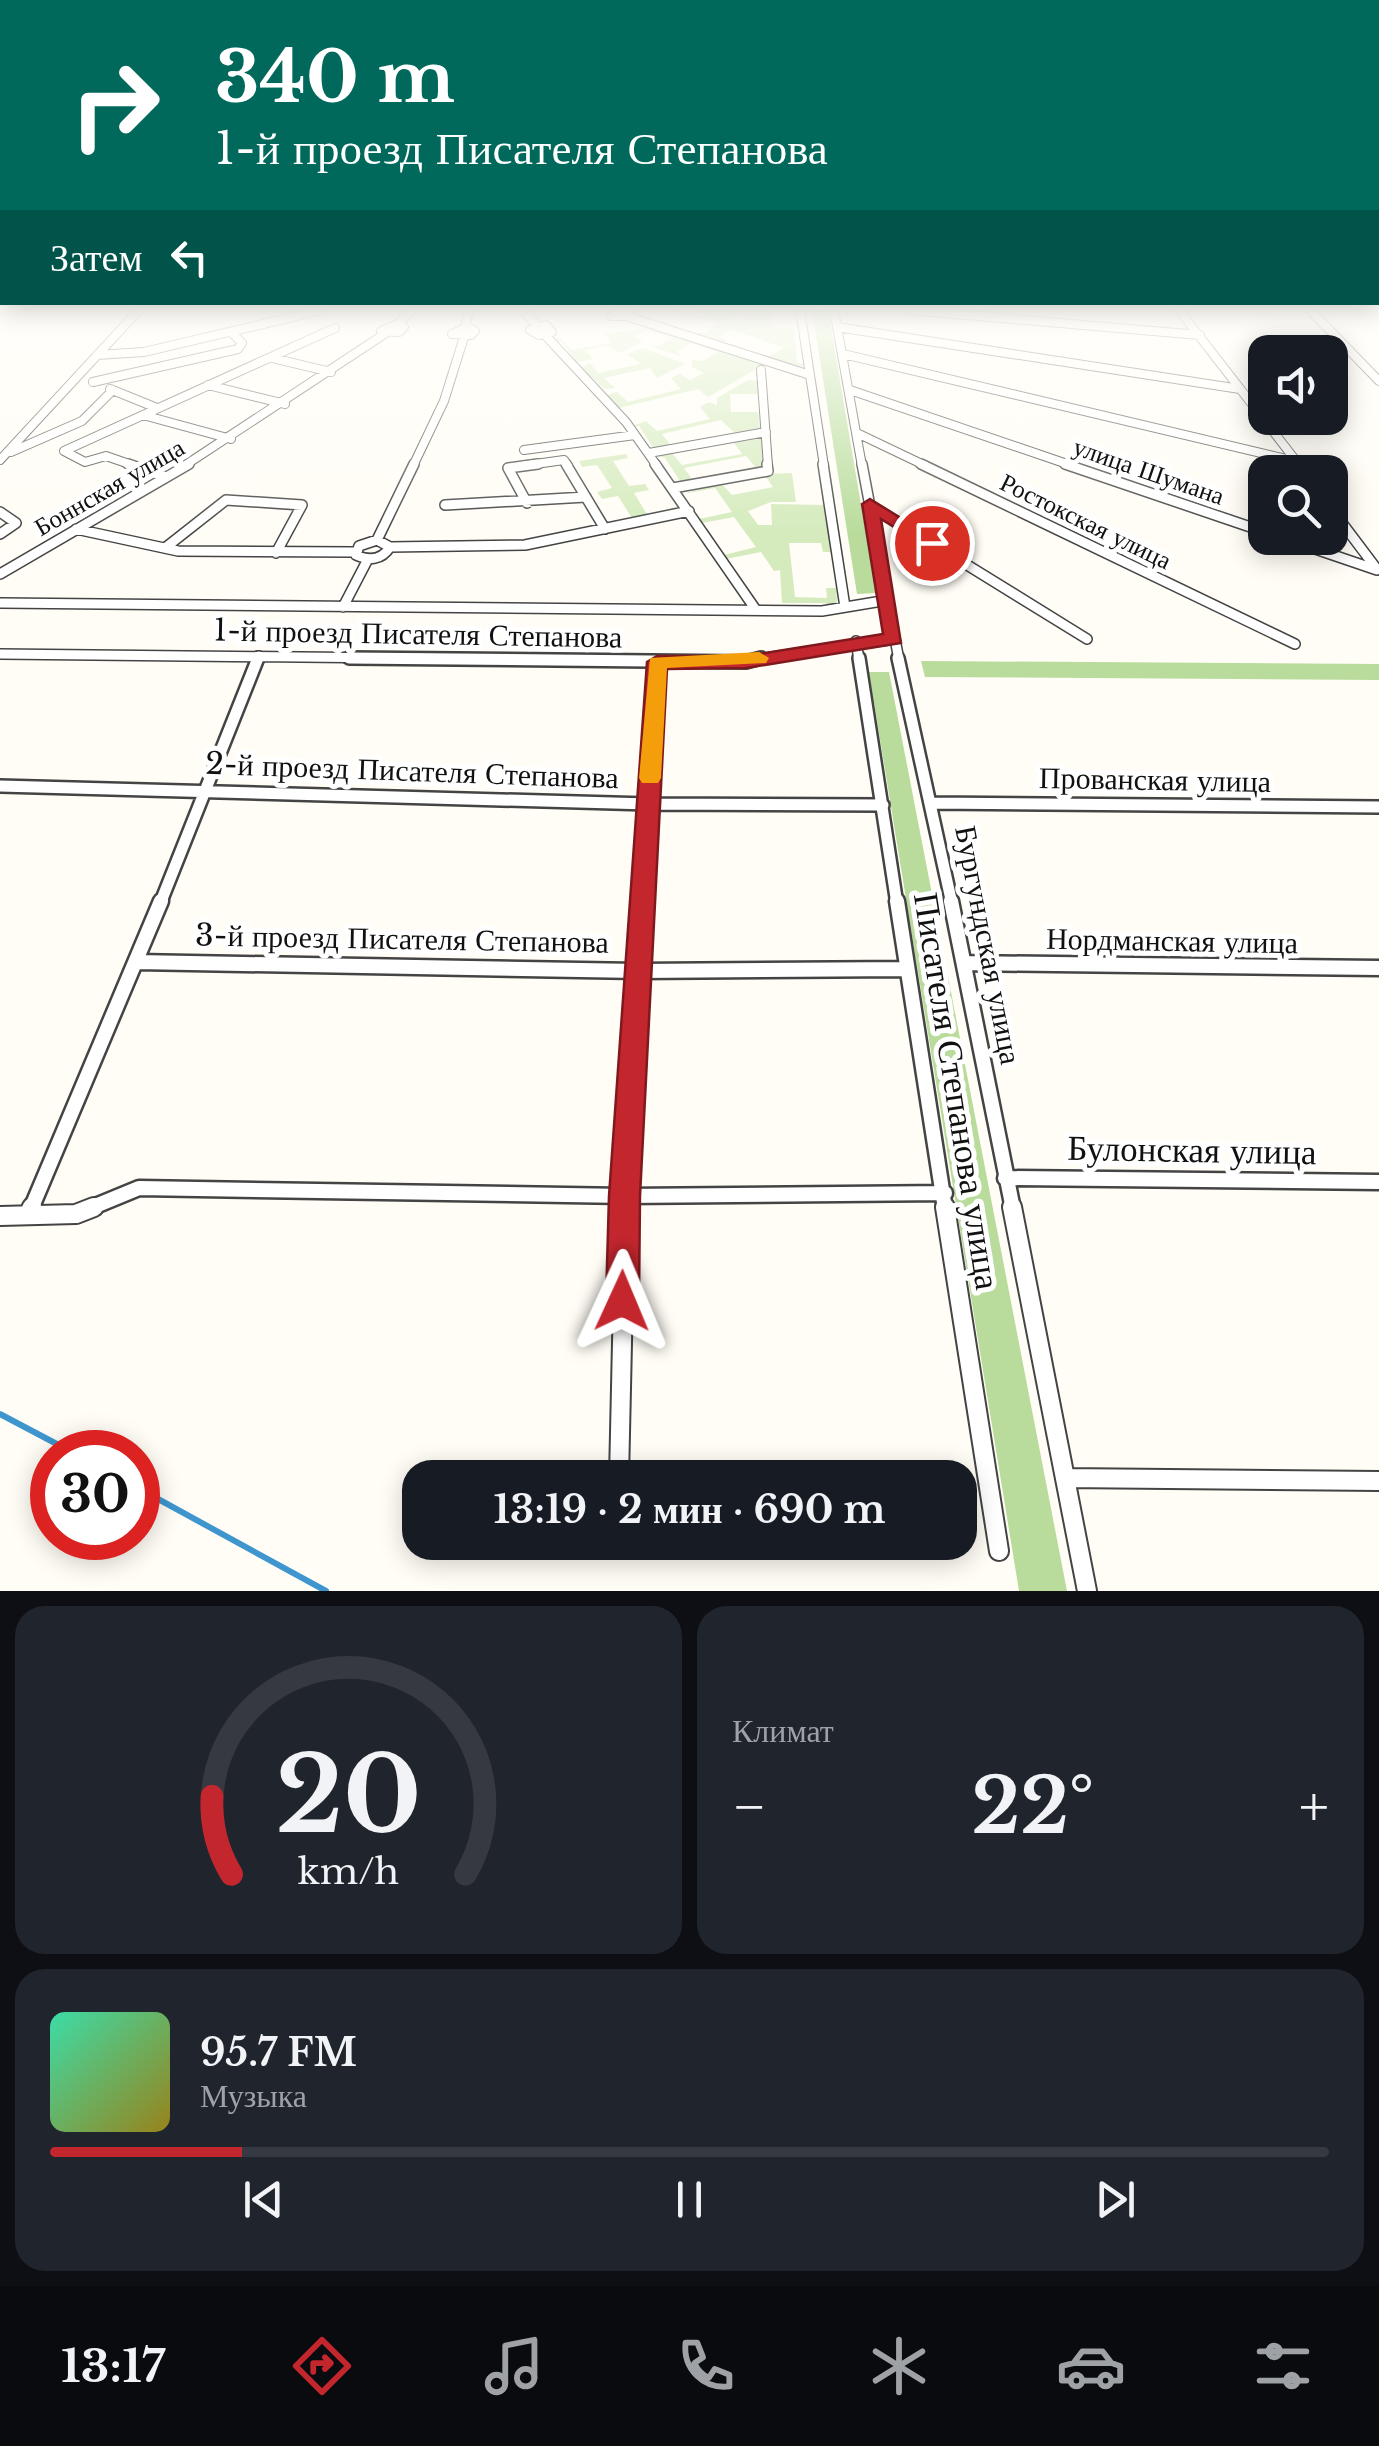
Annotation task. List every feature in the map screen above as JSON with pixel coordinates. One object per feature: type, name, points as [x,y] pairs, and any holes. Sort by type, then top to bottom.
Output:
[{"type":"street","points":[[2,457],[70,384]]},
{"type":"street","points":[[99,384],[157,408]]},
{"type":"street","name":"Боннская улица","points":[[0,574],[230,439],[313,384]]},
{"type":"street","points":[[377,540],[449,384]]},
{"type":"street","points":[[589,384],[635,435],[756,610]]},
{"type":"street","points":[[673,488],[768,470],[762,384]]},
{"type":"street","points":[[811,384],[845,607]]},
{"type":"street","name":"Бургундская улица","points":[[849,384],[894,639],[964,963],[1088,1591]]},
{"type":"street","points":[[970,384],[1267,455]]},
{"type":"street","points":[[1210,384],[1240,389]]},
{"type":"street","points":[[1236,384],[1291,455]]},
{"type":"street","points":[[166,477],[106,456],[85,462],[64,453],[208,385],[284,404]]},
{"type":"street","points":[[2,457],[82,420],[113,390]]},
{"type":"street","name":"улица Шумана","points":[[850,390],[1248,526]]},
{"type":"street","points":[[143,415],[230,439]]},
{"type":"street","points":[[649,454],[766,432]]},
{"type":"street","name":"Ростокская улица","points":[[858,434],[1295,644]]},
{"type":"street","points":[[524,450],[635,435]]},
{"type":"street","points":[[527,502],[508,468],[564,460],[605,528]]},
{"type":"street","points":[[445,505],[586,496]]},
{"type":"street","points":[[165,548],[226,500],[302,505],[276,553]]},
{"type":"street","points":[[870,504],[1086,639]]},
{"type":"street","points":[[0,512],[16,523],[0,534]]},
{"type":"street","points":[[356,552],[362,544],[377,540],[390,548],[525,544],[689,512]]},
{"type":"street","points":[[76,530],[107,541],[165,548],[356,552],[368,559],[383,556],[390,548]]},
{"type":"street","points":[[1348,531],[1378,571]]},
{"type":"street","points":[[1331,555],[1378,571]]},
{"type":"street","points":[[344,607],[368,559]]},
{"type":"street","points":[[0,603],[822,611],[888,600]]},
{"type":"street","name":"1-й проезд Писателя Степанова","points":[[0,654],[746,662],[856,641],[894,639]]},
{"type":"street","name":"Писателя Степанова улица","points":[[856,641],[999,1551]]},
{"type":"street","points":[[28,1215],[138,962],[259,656]]},
{"type":"street","points":[[619,1460],[624,1196],[657,662]]},
{"type":"street","name":"2-й проезд Писателя Степанова","points":[[0,786],[648,804],[883,805]]},
{"type":"street","name":"Прованская улица","points":[[931,802],[1379,807]]},
{"type":"street","name":"3-й проезд Писателя Степанова","points":[[138,962],[638,971],[905,969]]},
{"type":"street","name":"Нордманская улица","points":[[964,963],[1379,968]]},
{"type":"street","name":"Булонская улица","points":[[1005,1178],[1379,1182]]},
{"type":"street","points":[[0,1216],[76,1214],[139,1188],[624,1196],[945,1193]]},
{"type":"street","points":[[1065,1478],[1379,1482]]},
{"type":"green space","points":[[677,384],[730,384],[708,397],[698,389],[619,408],[607,395],[617,392],[628,402],[681,389]]},
{"type":"green space","points":[[741,384],[758,384],[758,394],[730,394],[731,412],[758,412],[760,429],[737,435],[721,420],[662,434],[672,447],[654,449],[639,426],[632,426],[646,421],[657,431],[710,419],[700,407],[709,402],[717,405],[717,398]]},
{"type":"green space","points":[[824,384],[841,384],[876,593],[857,594]]},
{"type":"green space","points":[[762,438],[763,469],[758,470],[746,456],[684,468],[694,482],[674,483],[680,481],[665,458],[657,456],[671,452],[682,465],[742,454],[732,440]]},
{"type":"green space","points":[[626,454],[628,458],[613,461],[629,486],[645,484],[649,490],[634,493],[648,516],[632,518],[618,496],[602,499],[597,492],[612,488],[597,465],[582,467],[579,461]]},
{"type":"green space","points":[[792,473],[796,502],[771,502],[748,511],[758,525],[772,525],[771,504],[824,505],[832,552],[823,552],[821,543],[789,543],[795,597],[827,598],[826,588],[836,588],[837,603],[827,608],[826,603],[782,603],[780,570],[774,571],[761,552],[726,559],[724,555],[756,547],[734,517],[702,523],[699,519],[732,512],[715,488],[683,494],[721,483],[732,495],[773,487],[764,474]]},
{"type":"green space","points":[[921,661],[1379,664],[1379,680],[925,677]]},
{"type":"green space","points":[[869,672],[889,672],[1067,1591],[1019,1591]]},
{"type":"waterway","points":[[0,1414],[30,1430]]},
{"type":"waterway","points":[[160,1500],[326,1591]]},
{"type":"slow traffic","points":[[650,778],[657,662],[746,662],[759,658]]},
{"type":"route","points":[[622,1301],[624,1196],[657,662],[746,662],[778,653],[894,639],[870,504],[932,543]]}]
